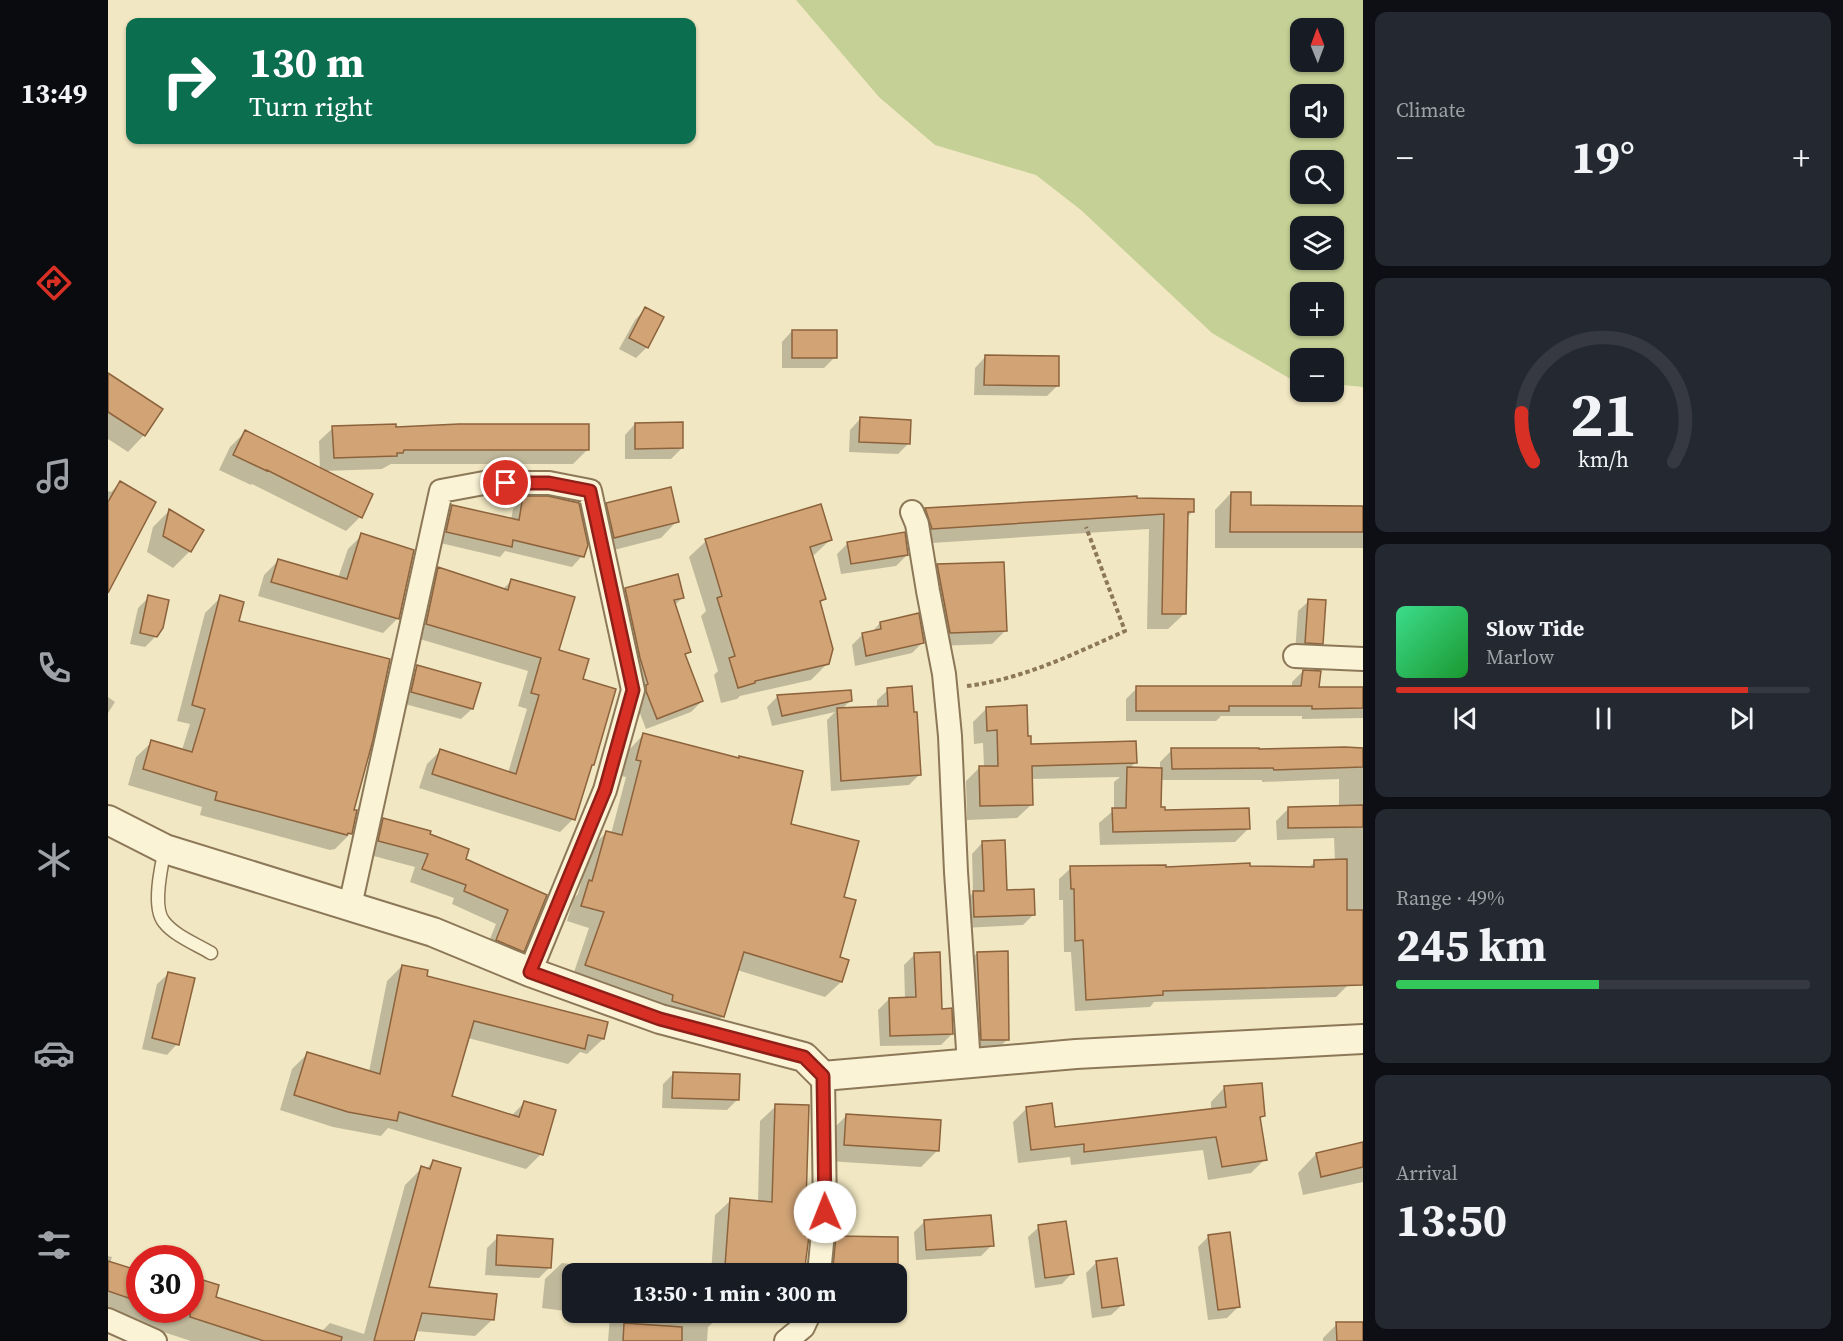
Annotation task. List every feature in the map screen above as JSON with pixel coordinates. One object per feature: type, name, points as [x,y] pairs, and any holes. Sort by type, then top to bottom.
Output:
[{"type":"street","points":[[350,906],[441,490],[484,483],[549,483],[590,491],[633,690],[605,790],[530,972]]},
{"type":"street","points":[[912,512],[917,524],[945,689],[969,1064]]},
{"type":"street","points":[[1295,656],[1363,659]]},
{"type":"street","points":[[108,820],[165,849],[434,932],[530,972],[660,1019],[804,1057],[823,1076],[825,1212],[820,1263]]},
{"type":"street","points":[[823,1076],[1076,1054],[1363,1039]]},
{"type":"street","points":[[108,1320],[155,1341]]},
{"type":"street","points":[[786,1341],[805,1323]]},
{"type":"lane","points":[[165,849],[159,880],[159,905],[163,921],[211,953]]},
{"type":"path","points":[[945,689],[992,683],[1059,661],[1125,631],[1086,527]]},
{"type":"green space","points":[[796,0],[1363,0],[1363,387],[1344,385],[1344,348],[1290,348],[1290,379],[1212,333],[1081,210],[1036,175],[935,145],[879,97]]},
{"type":"building","points":[[645,307],[664,317],[648,348],[629,338]]},
{"type":"building","points":[[792,330],[837,330],[837,358],[792,358]]},
{"type":"building","points":[[985,355],[1059,356],[1059,386],[984,385]]},
{"type":"building","points":[[108,373],[163,409],[145,436],[108,412]]},
{"type":"building","points":[[860,417],[911,420],[910,444],[859,442]]},
{"type":"building","points":[[683,422],[683,448],[635,449],[635,423]]},
{"type":"building","points":[[396,424],[396,427],[459,424],[589,424],[589,450],[404,450],[403,453],[397,453],[397,456],[334,458],[332,426]]},
{"type":"building","points":[[245,430],[373,494],[362,518],[233,455]]},
{"type":"building","points":[[120,481],[156,502],[108,593],[108,502]]},
{"type":"building","points":[[671,487],[679,522],[614,538],[606,503]]},
{"type":"building","points":[[1231,492],[1251,492],[1251,505],[1363,506],[1363,532],[1230,532]]},
{"type":"building","points":[[523,496],[548,496],[579,503],[588,545],[584,557],[513,540],[512,547],[446,532],[452,505],[519,520]]},
{"type":"building","points":[[1137,496],[1137,498],[1194,499],[1194,512],[1188,512],[1186,614],[1162,614],[1164,514],[932,529],[925,508]]},
{"type":"building","points":[[821,504],[832,540],[810,547],[826,599],[820,601],[833,649],[829,664],[755,681],[755,683],[738,688],[729,658],[735,656],[717,598],[722,596],[705,539]]},
{"type":"building","points":[[169,509],[204,530],[191,552],[163,536]]},
{"type":"building","points":[[905,532],[908,555],[851,564],[847,542]]},
{"type":"building","points":[[361,533],[414,550],[399,619],[271,582],[278,559],[347,579]]},
{"type":"building","points":[[1004,562],[1007,631],[950,633],[937,564]]},
{"type":"building","points":[[438,567],[508,590],[511,579],[575,597],[559,650],[589,659],[583,679],[616,689],[575,820],[432,774],[440,749],[516,774],[539,695],[531,693],[541,658],[426,624]]},
{"type":"building","points":[[678,574],[684,598],[674,600],[691,652],[685,654],[703,701],[657,719],[646,691],[648,684],[625,588]]},
{"type":"building","points":[[148,595],[169,600],[163,628],[157,637],[140,633]]},
{"type":"building","points":[[220,595],[244,602],[239,621],[390,659],[373,740],[354,810],[357,810],[352,834],[347,835],[215,800],[217,792],[143,769],[151,740],[192,752],[205,709],[192,705]]},
{"type":"building","points":[[1308,599],[1326,600],[1323,644],[1305,643]]},
{"type":"building","points":[[919,613],[924,643],[866,656],[862,633],[881,629],[880,622]]},
{"type":"building","points":[[417,665],[481,683],[473,709],[411,692]]},
{"type":"building","points":[[1303,670],[1321,671],[1319,687],[1363,687],[1363,708],[1229,706],[1229,711],[1136,711],[1136,686],[1301,686]]},
{"type":"building","points":[[912,686],[914,712],[917,712],[921,775],[841,781],[837,708],[888,706],[887,688]]},
{"type":"building","points":[[851,690],[852,701],[782,716],[777,695]]},
{"type":"building","points":[[1027,705],[1028,736],[1031,736],[1031,744],[1136,741],[1137,763],[1032,766],[1033,805],[980,806],[979,766],[998,766],[997,730],[987,731],[986,707]]},
{"type":"building","points":[[643,733],[739,758],[739,756],[803,771],[791,824],[859,841],[844,897],[856,900],[840,957],[849,960],[842,982],[744,952],[724,1017],[672,1001],[673,995],[585,965],[604,912],[581,906],[589,880],[592,881],[606,831],[622,835],[641,761],[636,760]]},
{"type":"building","points":[[1171,748],[1363,748],[1363,767],[1274,770],[1273,768],[1172,769]]},
{"type":"building","points":[[1127,767],[1162,768],[1161,807],[1165,807],[1165,810],[1249,808],[1250,829],[1113,832],[1112,808],[1126,808]]},
{"type":"building","points":[[1363,805],[1363,827],[1288,828],[1288,807]]},
{"type":"building","points":[[383,818],[431,831],[430,834],[469,849],[466,859],[547,895],[524,952],[496,940],[508,910],[464,891],[466,885],[422,869],[428,854],[378,841]]},
{"type":"building","points":[[1005,840],[1007,890],[1034,889],[1035,915],[974,917],[973,891],[984,891],[982,841]]},
{"type":"building","points":[[1347,859],[1347,910],[1363,910],[1363,985],[1163,991],[1163,995],[1086,1000],[1083,940],[1075,941],[1074,889],[1071,889],[1070,866],[1166,865],[1166,867],[1250,863],[1250,866],[1314,867],[1314,860]]},
{"type":"building","points":[[1008,951],[1009,1040],[981,1040],[977,952]]},
{"type":"building","points":[[940,952],[942,1009],[952,1008],[953,1034],[890,1036],[889,998],[916,997],[914,953]]},
{"type":"building","points":[[402,965],[428,970],[427,976],[608,1022],[604,1039],[588,1035],[585,1049],[474,1021],[452,1096],[519,1117],[524,1101],[556,1110],[543,1155],[399,1112],[397,1121],[348,1112],[294,1095],[307,1052],[380,1074]]},
{"type":"building","points":[[168,972],[195,978],[179,1045],[152,1038]]},
{"type":"building","points":[[673,1072],[740,1074],[739,1100],[672,1098]]},
{"type":"building","points":[[1262,1083],[1265,1116],[1260,1117],[1267,1160],[1222,1167],[1216,1137],[1084,1152],[1084,1144],[1031,1150],[1026,1107],[1052,1103],[1055,1127],[1226,1107],[1224,1086]]},
{"type":"building","points":[[775,1104],[809,1105],[805,1236],[809,1236],[805,1263],[725,1263],[730,1198],[772,1202]]},
{"type":"building","points":[[846,1114],[941,1120],[939,1151],[844,1145]]},
{"type":"building","points":[[1363,1142],[1363,1167],[1321,1177],[1316,1153]]},
{"type":"building","points":[[433,1160],[461,1168],[429,1287],[497,1294],[494,1320],[422,1313],[414,1341],[374,1341],[421,1166],[430,1169]]},
{"type":"building","points":[[991,1215],[994,1246],[926,1250],[924,1220]]},
{"type":"building","points":[[1066,1221],[1074,1274],[1045,1278],[1038,1225]]},
{"type":"building","points":[[1230,1232],[1240,1307],[1218,1310],[1208,1235]]},
{"type":"building","points":[[497,1235],[553,1239],[551,1268],[496,1265]]},
{"type":"building","points":[[836,1236],[898,1237],[898,1263],[833,1263]]},
{"type":"building","points":[[1117,1258],[1124,1305],[1102,1308],[1096,1261]]},
{"type":"building","points":[[108,1261],[126,1267],[126,1297],[108,1291]]},
{"type":"building","points":[[204,1280],[219,1285],[216,1297],[342,1337],[341,1341],[264,1341],[204,1322]]},
{"type":"building","points":[[1336,1322],[1363,1322],[1363,1341],[1337,1341]]},
{"type":"building","points":[[624,1323],[682,1327],[682,1341],[623,1341]]},
{"type":"route","points":[[506,483],[549,483],[590,491],[633,690],[605,790],[530,972],[660,1019],[804,1057],[823,1076],[825,1212]]}]
